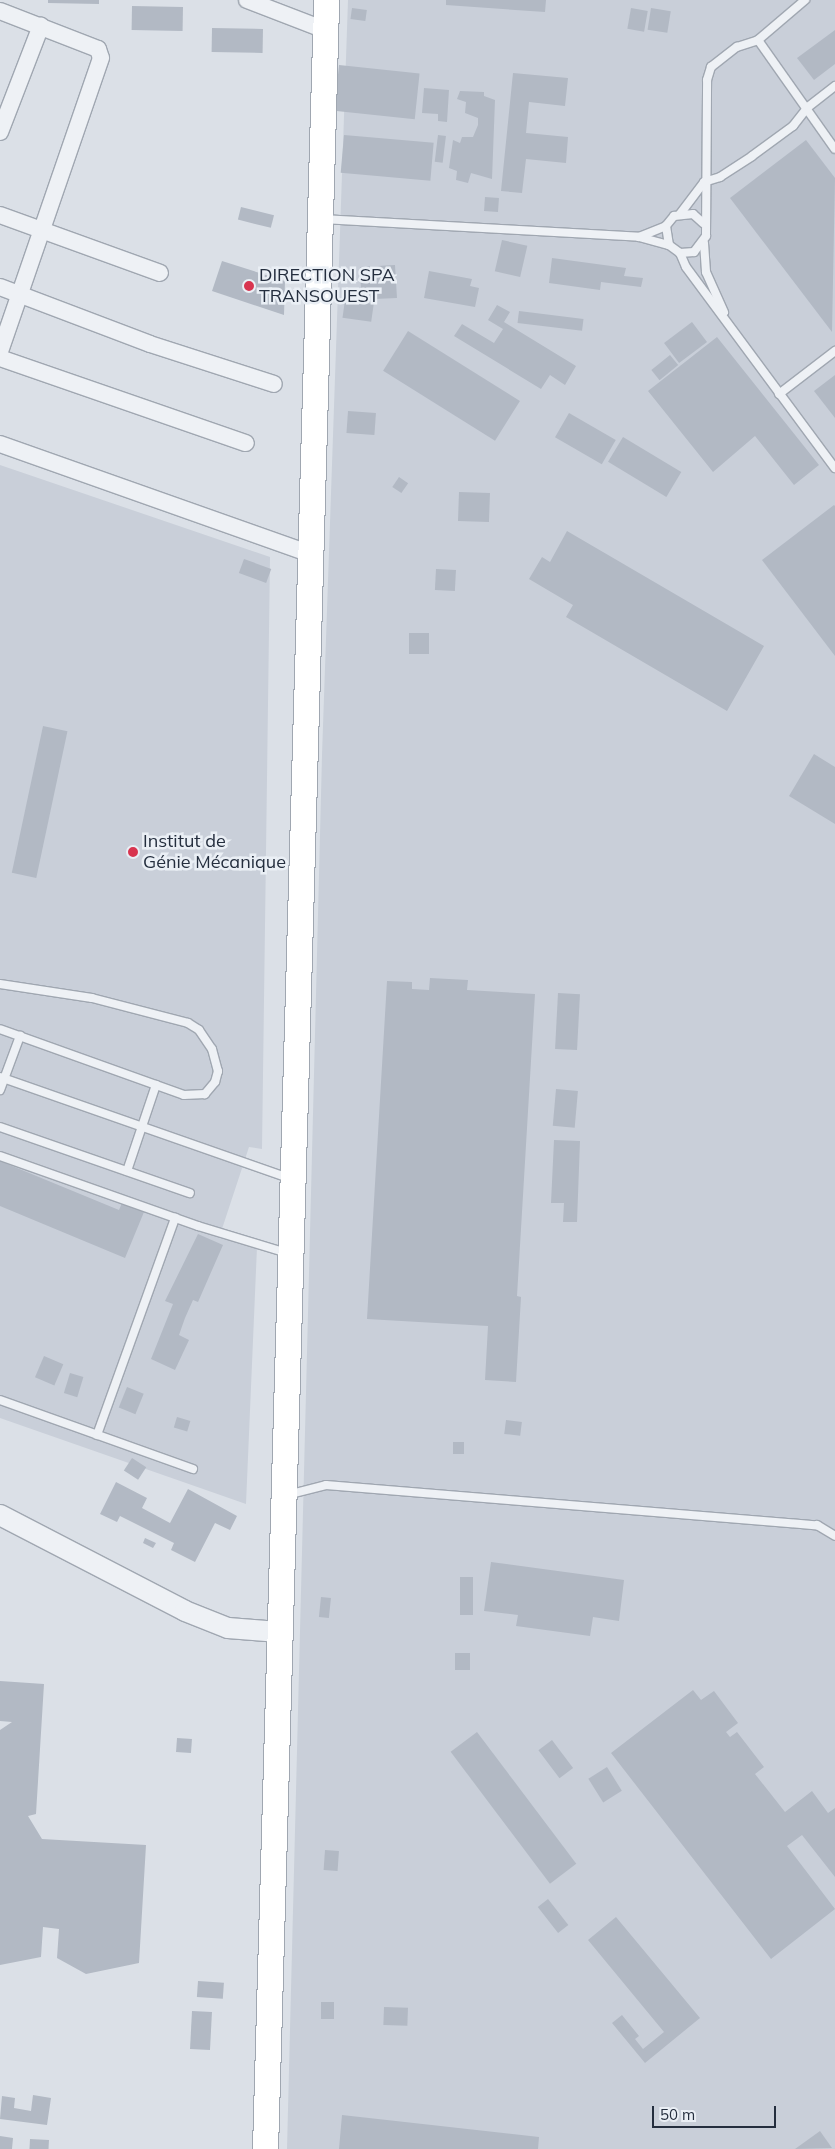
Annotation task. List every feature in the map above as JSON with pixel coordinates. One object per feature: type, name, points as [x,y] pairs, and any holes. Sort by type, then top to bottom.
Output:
[{"type":"main road","points":[[265,2149],[326,0]]},
{"type":"street","points":[[247,0],[325,30]]},
{"type":"street","points":[[0,11],[98,49],[101,58],[0,352]]},
{"type":"street","points":[[0,132],[40,26]]},
{"type":"street","points":[[0,215],[160,273]]},
{"type":"street","points":[[0,287],[150,344],[274,384]]},
{"type":"street","points":[[0,358],[246,443]]},
{"type":"street","points":[[0,444],[311,554]]},
{"type":"street","points":[[0,1515],[185,1611],[228,1628],[279,1632]]},
{"type":"lane","points":[[735,334],[711,284],[704,243],[707,80],[711,67],[737,46],[758,40],[805,0]]},
{"type":"lane","points":[[758,40],[808,107],[817,126],[835,149]]},
{"type":"lane","points":[[639,237],[666,226],[680,214],[704,182],[720,177],[793,126],[808,107],[835,86]]},
{"type":"lane","points":[[680,214],[693,214],[703,223]]},
{"type":"lane","points":[[320,219],[639,237],[669,245],[680,253],[735,334],[835,468]]},
{"type":"lane","points":[[666,226],[669,245]]},
{"type":"lane","points":[[680,253],[694,252],[704,243]]},
{"type":"lane","points":[[779,394],[835,351]]},
{"type":"lane","points":[[0,984],[92,998],[188,1023],[199,1030],[212,1049],[218,1071],[215,1082],[200,1095],[184,1095],[0,1029]]},
{"type":"lane","points":[[0,1090],[2,1078],[20,1036]]},
{"type":"lane","points":[[2,1078],[292,1180]]},
{"type":"lane","points":[[127,1171],[156,1085]]},
{"type":"lane","points":[[0,1127],[190,1193]]},
{"type":"lane","points":[[0,1156],[175,1218],[290,1254]]},
{"type":"lane","points":[[97,1435],[175,1218]]},
{"type":"lane","points":[[0,1400],[193,1470]]},
{"type":"lane","points":[[283,1496],[326,1485],[817,1525],[835,1536]]},
{"type":"shaded area","points":[[348,0],[835,0],[835,2149],[287,2149],[322,755]]},
{"type":"shaded area","name":"Institut de Génie Mécanique","points":[[0,465],[270,557],[262,1149],[249,1147],[219,1238],[257,1247],[246,1504],[0,1418]]},
{"type":"building","points":[[48,0],[99,0],[99,4],[48,3]]},
{"type":"building","points":[[446,0],[546,0],[545,12],[446,5]]},
{"type":"building","points":[[132,6],[183,7],[183,31],[132,30]]},
{"type":"building","points":[[352,8],[367,10],[365,21],[350,19]]},
{"type":"building","points":[[631,8],[648,11],[644,32],[627,29]]},
{"type":"building","points":[[651,8],[671,11],[667,33],[648,30]]},
{"type":"building","points":[[212,28],[263,29],[263,53],[212,52]]},
{"type":"building","points":[[835,30],[835,64],[814,80],[797,58]]},
{"type":"building","points":[[339,65],[420,73],[415,119],[334,111]]},
{"type":"building","points":[[513,73],[568,78],[565,106],[529,102],[526,133],[568,137],[566,163],[526,159],[522,193],[501,191]]},
{"type":"building","points":[[424,88],[449,90],[447,122],[438,121],[438,114],[422,113]]},
{"type":"building","points":[[460,91],[484,92],[484,96],[495,100],[492,179],[471,173],[468,183],[456,180],[457,171],[449,168],[453,140],[460,143],[462,137],[473,137],[478,125],[478,118],[465,113],[466,102],[457,99]]},
{"type":"building","points":[[344,135],[434,143],[430,181],[341,173]]},
{"type":"building","points":[[438,135],[446,136],[443,163],[435,162]]},
{"type":"building","points":[[806,140],[835,178],[832,332],[730,198]]},
{"type":"building","points":[[485,197],[499,198],[498,212],[484,211]]},
{"type":"building","points":[[241,207],[274,215],[271,228],[238,220]]},
{"type":"building","points":[[502,240],[527,246],[520,277],[495,271]]},
{"type":"building","points":[[552,258],[626,268],[624,276],[643,278],[641,287],[601,282],[600,290],[549,283]]},
{"type":"building","name":"DIRECTION SPA TRANSOUEST","points":[[222,261],[285,281],[284,315],[212,291]]},
{"type":"building","points":[[395,265],[397,298],[374,299],[374,289],[361,289],[360,267]]},
{"type":"building","points":[[429,271],[472,279],[470,286],[479,288],[475,307],[424,298]]},
{"type":"building","points":[[345,300],[374,304],[371,322],[342,318]]},
{"type":"building","points":[[497,305],[510,312],[504,322],[576,366],[565,385],[550,375],[541,389],[454,336],[462,324],[494,343],[503,329],[488,320]]},
{"type":"building","points":[[519,311],[584,319],[582,331],[518,323]]},
{"type":"building","points":[[692,322],[707,342],[679,363],[664,343]]},
{"type":"building","points":[[408,331],[520,401],[495,441],[383,371]]},
{"type":"building","points":[[717,337],[819,465],[794,485],[755,436],[713,472],[648,391]]},
{"type":"building","points":[[670,355],[678,365],[660,380],[651,370]]},
{"type":"building","points":[[835,375],[835,418],[814,391]]},
{"type":"building","points":[[348,411],[376,413],[374,435],[346,433]]},
{"type":"building","points":[[569,413],[616,440],[602,464],[555,437]]},
{"type":"building","points":[[623,437],[681,472],[666,497],[608,462]]},
{"type":"building","points":[[399,477],[408,483],[401,493],[392,487]]},
{"type":"building","points":[[459,492],[490,493],[489,522],[458,521]]},
{"type":"building","points":[[835,506],[835,656],[762,560]]},
{"type":"building","points":[[567,531],[764,646],[727,711],[566,617],[573,605],[529,579],[542,557],[550,562]]},
{"type":"building","points":[[244,559],[271,569],[266,583],[239,573]]},
{"type":"building","points":[[436,569],[456,570],[455,591],[435,590]]},
{"type":"building","points":[[409,633],[429,633],[429,654],[409,654]]},
{"type":"building","points":[[43,726],[67,731],[36,878],[12,873]]},
{"type":"building","points":[[814,754],[835,767],[835,824],[789,796]]},
{"type":"building","points":[[430,978],[468,980],[467,990],[535,994],[517,1296],[521,1297],[516,1382],[485,1380],[488,1326],[367,1319],[387,981],[412,982],[412,989],[429,990]]},
{"type":"building","points":[[558,993],[580,994],[577,1050],[555,1049]]},
{"type":"building","points":[[556,1089],[578,1091],[575,1128],[553,1126]]},
{"type":"building","points":[[554,1140],[580,1141],[577,1222],[563,1222],[564,1203],[551,1203]]},
{"type":"building","points":[[0,1161],[119,1210],[122,1203],[144,1212],[125,1258],[0,1206]]},
{"type":"building","points":[[198,1234],[223,1245],[198,1302],[193,1300],[185,1318],[179,1335],[189,1340],[175,1370],[151,1359],[173,1304],[165,1301]]},
{"type":"building","points":[[44,1356],[63,1364],[54,1385],[35,1377]]},
{"type":"building","points":[[70,1373],[83,1377],[77,1397],[64,1393]]},
{"type":"building","points":[[127,1387],[144,1394],[135,1414],[119,1407]]},
{"type":"building","points":[[177,1417],[190,1421],[187,1432],[174,1428]]},
{"type":"building","points":[[506,1420],[522,1422],[520,1436],[504,1434]]},
{"type":"building","points":[[453,1442],[464,1442],[464,1454],[453,1454]]},
{"type":"building","points":[[132,1458],[146,1467],[138,1480],[124,1471]]},
{"type":"building","points":[[116,1482],[147,1498],[142,1508],[170,1523],[188,1489],[237,1516],[230,1530],[215,1523],[195,1562],[171,1550],[174,1543],[120,1516],[117,1522],[100,1514]]},
{"type":"building","points":[[145,1538],[156,1543],[153,1548],[143,1543]]},
{"type":"building","points":[[491,1562],[624,1580],[619,1621],[593,1617],[590,1636],[516,1626],[518,1615],[484,1611]]},
{"type":"building","points":[[460,1577],[473,1577],[473,1615],[460,1615]]},
{"type":"building","points":[[321,1597],[331,1598],[329,1618],[319,1617]]},
{"type":"building","points":[[455,1653],[470,1653],[470,1670],[455,1670]]},
{"type":"building","points":[[0,1681],[44,1684],[36,1814],[28,1816],[42,1839],[146,1845],[139,1963],[86,1974],[57,1958],[59,1929],[43,1927],[41,1957],[0,1965],[0,1730],[12,1722],[0,1721]]},
{"type":"building","points":[[693,1690],[701,1700],[714,1691],[738,1723],[726,1732],[730,1737],[737,1732],[764,1767],[755,1774],[785,1812],[812,1791],[828,1813],[835,1808],[835,1877],[802,1835],[787,1846],[835,1909],[771,1959],[611,1753]]},
{"type":"building","points":[[477,1732],[576,1864],[550,1884],[451,1752]]},
{"type":"building","points":[[177,1738],[192,1739],[191,1753],[176,1752]]},
{"type":"building","points":[[552,1740],[573,1768],[559,1778],[538,1750]]},
{"type":"building","points":[[607,1767],[622,1791],[603,1802],[588,1779]]},
{"type":"building","points":[[325,1850],[339,1851],[338,1871],[324,1870]]},
{"type":"building","points":[[548,1899],[568,1925],[558,1933],[538,1907]]},
{"type":"building","points":[[616,1917],[700,2018],[645,2063],[612,2023],[622,2015],[639,2036],[635,2039],[643,2049],[664,2032],[588,1940]]},
{"type":"building","points":[[198,1981],[224,1983],[223,1999],[197,1997]]},
{"type":"building","points":[[321,2002],[334,2002],[334,2019],[321,2019]]},
{"type":"building","points":[[384,2007],[408,2008],[407,2026],[383,2025]]},
{"type":"building","points":[[192,2011],[212,2012],[210,2050],[190,2049]]},
{"type":"building","points":[[33,2095],[51,2098],[47,2125],[0,2119],[2,2096],[15,2098],[14,2108],[31,2111]]},
{"type":"building","points":[[342,2115],[539,2137],[538,2149],[339,2149]]},
{"type":"building","points":[[820,2131],[832,2148],[795,2149]]},
{"type":"building","points":[[0,2136],[13,2138],[12,2149],[0,2149]]},
{"type":"building","points":[[30,2139],[49,2140],[49,2149],[29,2149]]},
{"type":"place","name":"DIRECTION SPA TRANSOUEST","points":[[249,286]]},
{"type":"place","name":"Institut de Génie Mécanique","points":[[133,852]]}]
